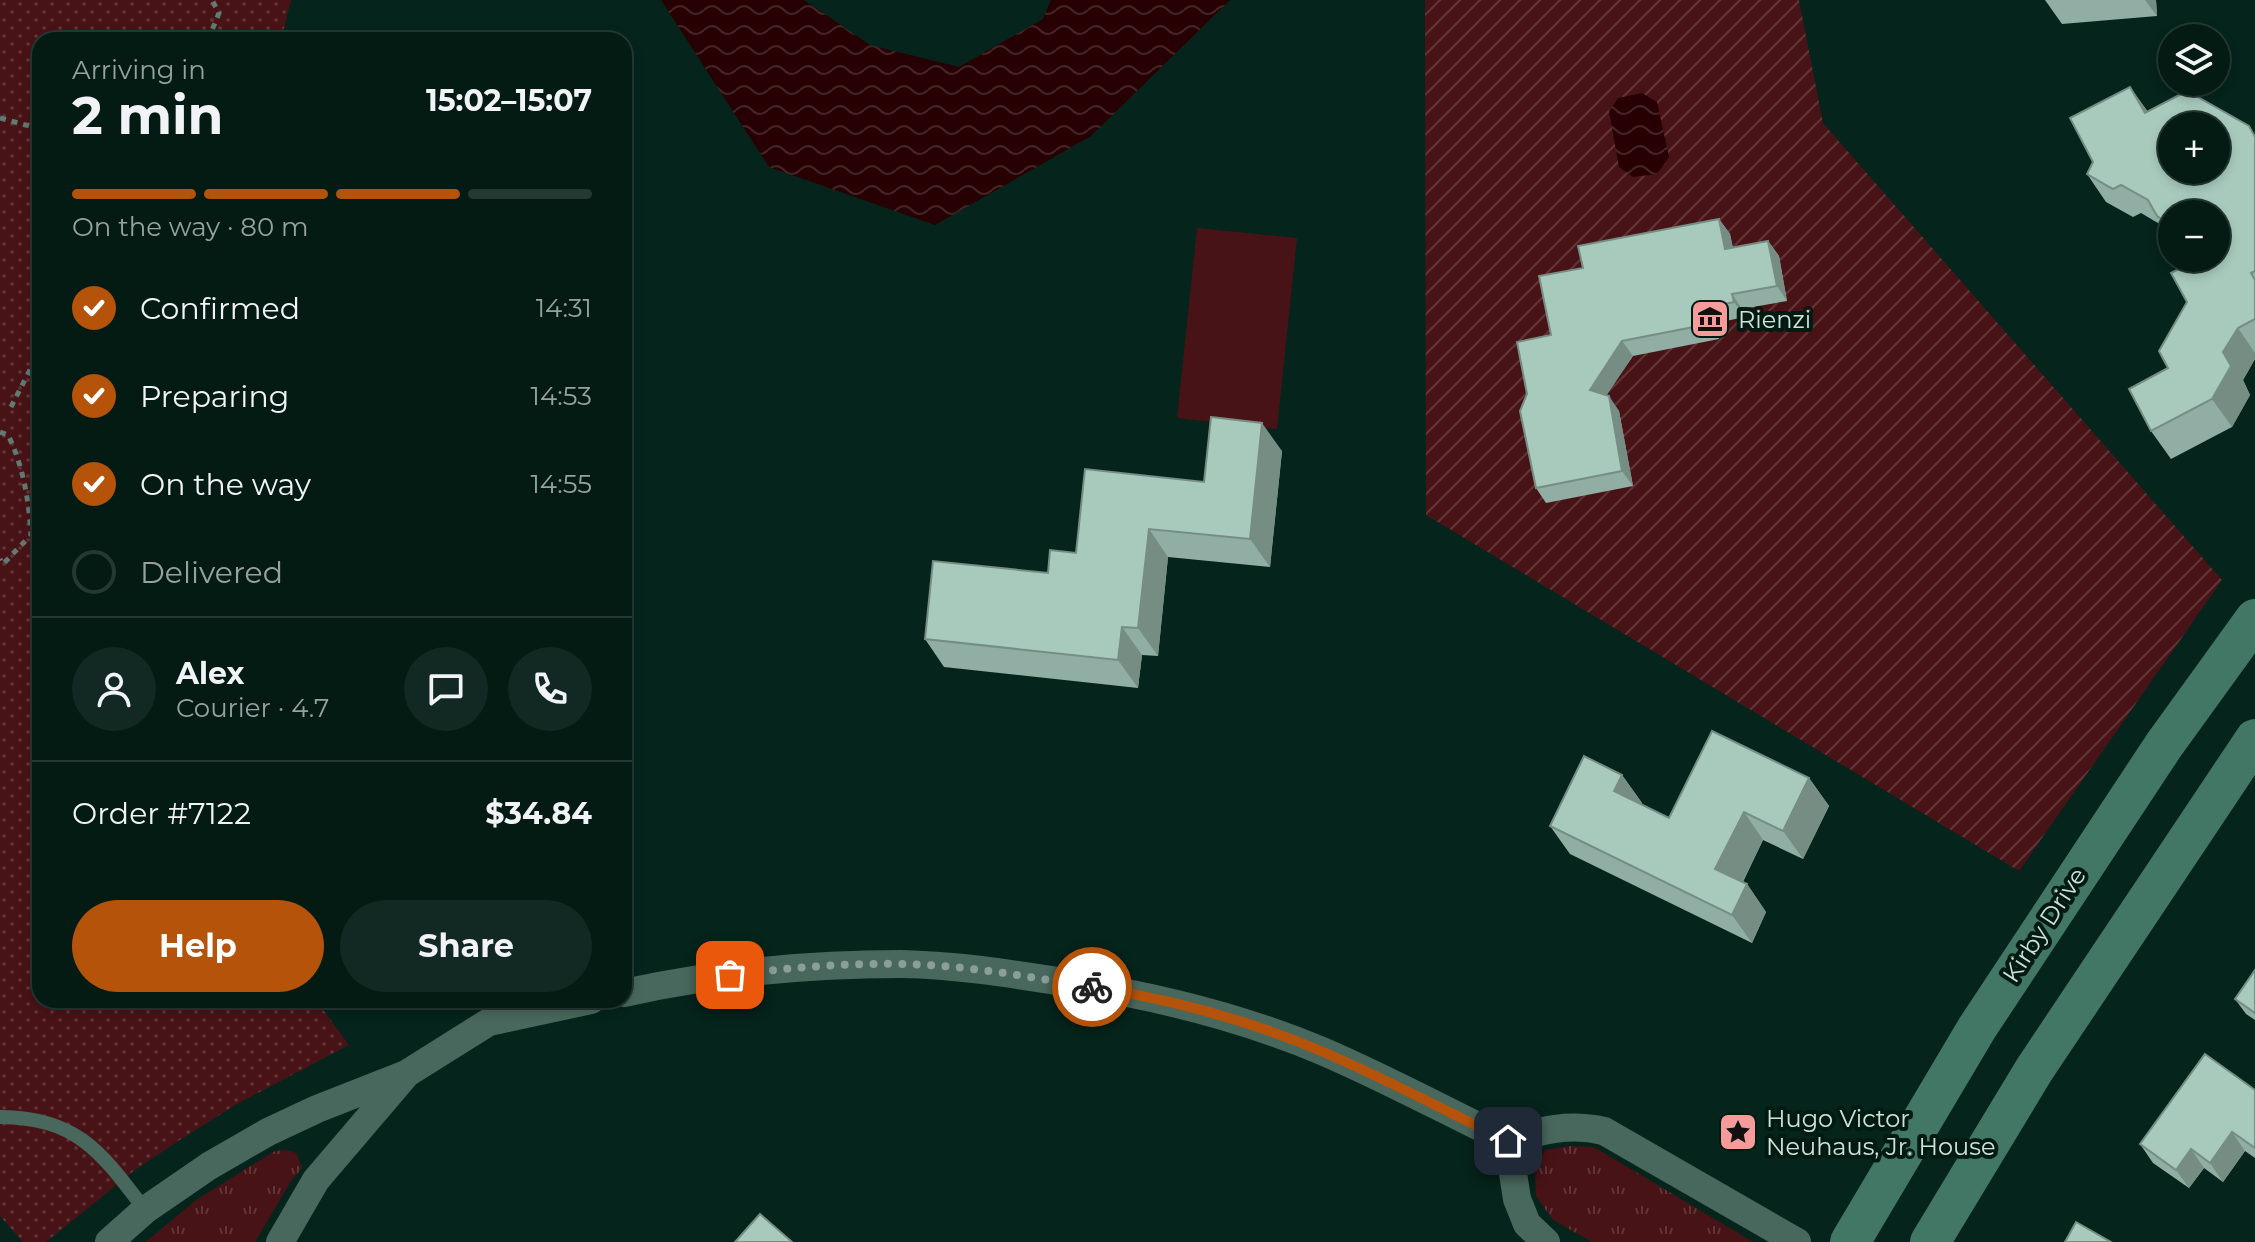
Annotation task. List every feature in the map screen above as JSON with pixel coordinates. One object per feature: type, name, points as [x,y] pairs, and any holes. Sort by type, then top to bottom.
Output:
[{"type":"main road","name":"Kirby Drive","points":[[1850,1242],[1977,1028],[2147,769],[2255,619]]},
{"type":"main road","points":[[1930,1242],[2034,1070],[2255,739]]},
{"type":"street","points":[[632,991],[677,981],[784,968],[904,964],[1004,973],[1135,993],[1222,1016],[1321,1051],[1508,1141],[1546,1129],[1582,1126],[1604,1131],[1797,1242]]},
{"type":"street","points":[[109,1242],[145,1210],[209,1166],[268,1132],[406,1074],[489,1022],[554,1008]]},
{"type":"street","points":[[280,1242],[316,1180],[406,1074]]},
{"type":"street","points":[[1508,1141],[1517,1199],[1527,1224],[1546,1242]]},
{"type":"lane","points":[[0,1117],[41,1120],[72,1131],[106,1159],[145,1210]]},
{"type":"path","points":[[211,32],[219,13],[212,0]]},
{"type":"path","points":[[0,118],[32,127]]},
{"type":"path","points":[[11,407],[32,366]]},
{"type":"path","points":[[0,432],[8,435],[18,456],[20,474],[29,500],[31,535],[3,564],[0,559]]},
{"type":"green space","points":[[0,0],[291,0],[283,32],[32,32],[32,1008],[322,1008],[349,1045],[237,1104],[183,1138],[135,1170],[46,1242],[23,1242],[0,1216]]},
{"type":"green space","name":"Rienzi","points":[[1425,0],[1799,0],[1823,123],[2222,580],[2019,871],[1426,515]]},
{"type":"green space","points":[[1197,228],[1297,238],[1277,429],[1177,418]]},
{"type":"green space","points":[[1570,1146],[1594,1147],[1753,1242],[1592,1242],[1553,1220],[1536,1196],[1535,1166],[1545,1150]]},
{"type":"green space","points":[[275,1151],[296,1153],[302,1168],[255,1242],[146,1242],[196,1200]]},
{"type":"water","points":[[661,0],[804,0],[870,45],[959,67],[1043,19],[1051,0],[1230,0],[1091,136],[935,225],[769,167]]},
{"type":"water","points":[[1642,93],[1657,102],[1669,157],[1657,174],[1633,177],[1619,167],[1609,111],[1618,98]]},
{"type":"building","points":[[2130,87],[2145,113],[2177,96],[2196,96],[2224,112],[2158,112],[2158,184],[2230,184],[2230,115],[2249,126],[2255,137],[2255,271],[2251,273],[2255,280],[2255,319],[2238,328],[2223,352],[2231,366],[2212,399],[2151,431],[2129,389],[2168,368],[2159,351],[2187,302],[2171,273],[2230,272],[2230,200],[2158,200],[2158,217],[2148,200],[2121,185],[2113,189],[2087,174],[2093,162],[2070,118]]},
{"type":"building","name":"Rienzi","points":[[1719,219],[1725,249],[1768,241],[1777,286],[1732,294],[1734,302],[1706,308],[1709,324],[1622,341],[1590,390],[1609,396],[1622,471],[1536,488],[1520,411],[1527,394],[1517,342],[1551,335],[1539,276],[1583,268],[1578,246]]},
{"type":"building","points":[[1211,417],[1262,423],[1250,539],[1149,529],[1138,628],[1122,627],[1118,660],[925,639],[933,561],[1048,573],[1050,550],[1076,553],[1085,469],[1204,482]]},
{"type":"building","points":[[1712,731],[1809,778],[1783,831],[1744,812],[1715,869],[1747,884],[1732,915],[1550,826],[1584,756],[1622,775],[1614,791],[1669,818]]},
{"type":"building","points":[[2255,970],[2255,1013],[2235,999]]},
{"type":"building","points":[[2205,1054],[2255,1090],[2255,1148],[2232,1132],[2210,1163],[2191,1149],[2176,1170],[2140,1144]]},
{"type":"building","points":[[760,1214],[792,1242],[735,1242]]},
{"type":"building","points":[[2076,1222],[2111,1242],[2065,1242]]},
{"type":"way so far","points":[[730,975],[784,968],[904,964],[1004,973],[1092,987]]},
{"type":"place","name":"Rienzi","points":[[1710,319]]},
{"type":"place","name":"Hugo Victor Neuhaus, Jr. House","points":[[1738,1132]]},
{"type":"route","points":[[1092,987],[1135,993],[1222,1016],[1321,1051],[1508,1141]]}]
